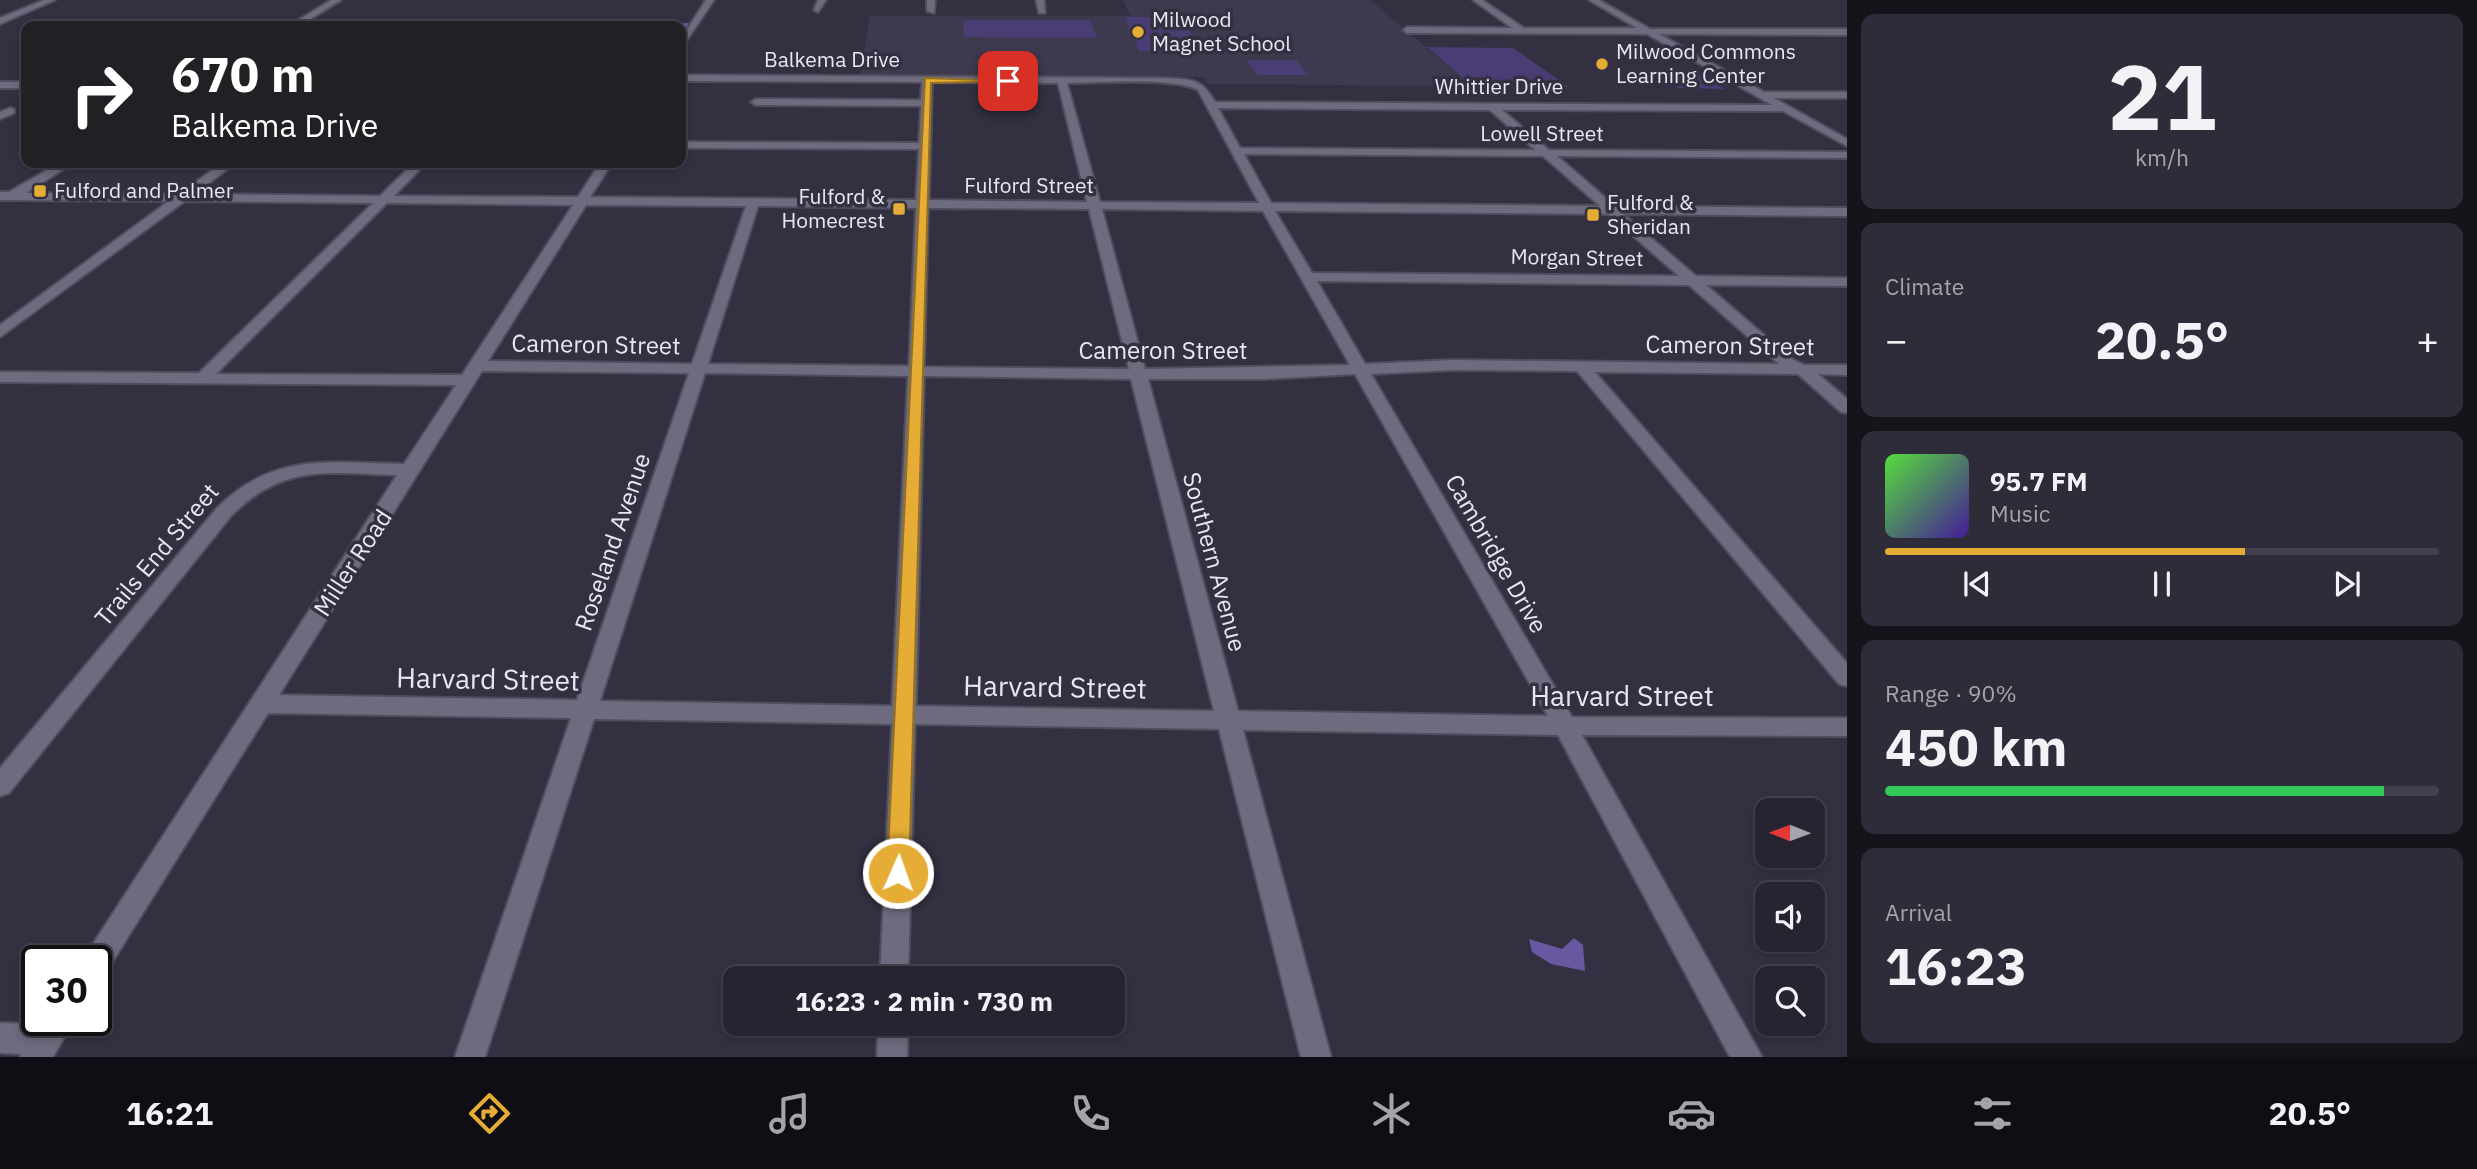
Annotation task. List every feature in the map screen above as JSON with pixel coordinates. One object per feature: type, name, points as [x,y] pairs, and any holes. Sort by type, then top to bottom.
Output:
[{"type":"street","points":[[0,21],[51,0]]},
{"type":"street","points":[[301,21],[337,0]]},
{"type":"street","points":[[686,38],[710,0]]},
{"type":"street","points":[[818,10],[822,0]]},
{"type":"street","points":[[931,0],[931,11]]},
{"type":"street","points":[[1040,0],[1042,11]]},
{"type":"street","points":[[1477,0],[1521,30]]},
{"type":"street","points":[[1594,0],[1847,143]]},
{"type":"street","points":[[1407,30],[1847,32]]},
{"type":"street","name":"Balkema Drive","points":[[686,78],[1192,83]]},
{"type":"street","points":[[894,966],[927,80]]},
{"type":"street","name":"Southern Avenue","points":[[1062,81],[1092,206],[1316,1057]]},
{"type":"street","name":"Cambridge Drive","points":[[1192,83],[1202,88],[1267,207],[1565,726],[1747,1057]]},
{"type":"street","points":[[0,85],[21,85]]},
{"type":"street","points":[[1763,95],[1847,95]]},
{"type":"street","points":[[756,102],[926,103]]},
{"type":"street","name":"Whittier Drive","points":[[1211,105],[1786,108]]},
{"type":"street","points":[[1492,106],[1786,362],[1803,370],[1847,408]]},
{"type":"street","points":[[686,145],[924,146]]},
{"type":"street","name":"Lowell Street","points":[[1237,151],[1847,155]]},
{"type":"street","points":[[4,198],[58,168]]},
{"type":"street","points":[[0,332],[222,168]]},
{"type":"street","points":[[202,379],[415,168]]},
{"type":"street","name":"Miller Road","points":[[107,945],[413,470],[603,168]]},
{"type":"street","name":"Fulford Street","points":[[4,198],[183,196],[753,204],[1847,212]]},
{"type":"street","name":"Roseland Avenue","points":[[470,1057],[753,204]]},
{"type":"street","name":"Morgan Street","points":[[1307,277],[1847,282]]},
{"type":"street","name":"Cameron Street","points":[[0,377],[202,379],[699,370],[1137,374],[1361,370],[1454,365],[1847,370]]},
{"type":"street","points":[[1583,368],[1847,678]]},
{"type":"street","name":"Trails End Street","points":[[0,786],[224,512],[249,488],[278,475],[309,469],[413,470]]},
{"type":"street","name":"Harvard Street","points":[[262,704],[1565,726],[1847,727]]},
{"type":"street","points":[[892,1057],[893,1036]]},
{"type":"street","points":[[0,1038],[47,1039]]},
{"type":"shaded area","name":"Milwood Magnet School","points":[[1123,0],[1370,0],[1472,86],[1208,84],[1204,77],[860,76],[870,16],[1130,16]]},
{"type":"shaded area","points":[[1125,17],[1182,17],[1201,52],[1139,51]]},
{"type":"shaded area","points":[[963,20],[1090,20],[1097,38],[964,37]]},
{"type":"shaded area","points":[[686,23],[695,23],[686,38]]},
{"type":"shaded area","points":[[1427,47],[1513,48],[1569,87],[1472,86]]},
{"type":"shaded area","points":[[1246,60],[1296,60],[1308,75],[1257,75]]},
{"type":"shaded area","points":[[1697,72],[1725,89],[1678,88],[1653,73]]},
{"type":"shaded area","points":[[1574,938],[1583,945],[1585,971],[1551,964],[1532,952],[1529,939],[1562,949]]},
{"type":"place","name":"Milwood Magnet School","points":[[1138,32]]},
{"type":"place","name":"Milwood Commons Learning Center","points":[[1602,64]]},
{"type":"place","name":"Fulford and Palmer","points":[[40,191]]},
{"type":"place","name":"Fulford & Homecrest","points":[[899,209]]},
{"type":"place","name":"Fulford & Sheridan","points":[[1593,215]]},
{"type":"route","points":[[898,873],[927,80],[1008,81]]}]
